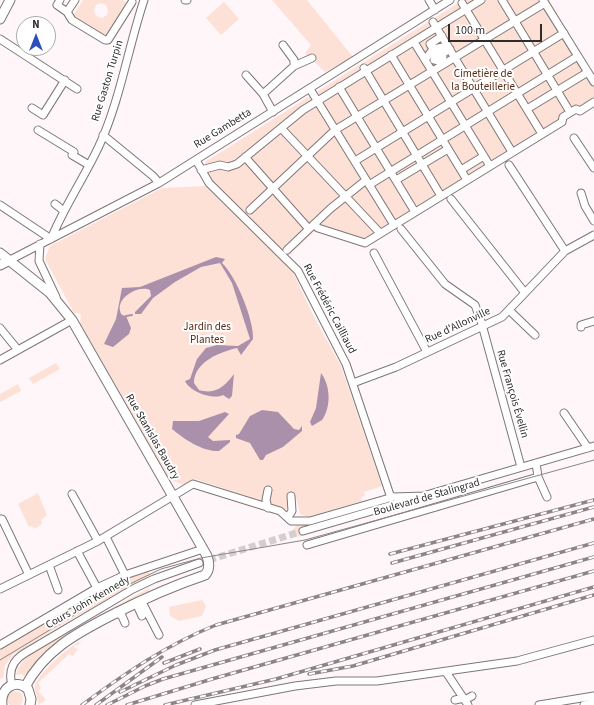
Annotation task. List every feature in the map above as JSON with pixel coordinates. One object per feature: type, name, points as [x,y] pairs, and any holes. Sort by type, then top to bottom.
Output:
[{"type":"main road","points":[[0,19],[10,0]]},
{"type":"main road","name":"Rue Stanislas Baudry","points":[[0,253],[58,301],[72,320],[103,380],[207,556],[209,566],[205,575],[138,602]]},
{"type":"main road","name":"Rue Gambetta","points":[[0,265],[10,260]]},
{"type":"main road","points":[[25,687],[40,664],[61,644],[78,632],[138,602]]},
{"type":"main road","points":[[1,704],[1,694],[6,688],[12,685],[19,685],[25,687],[31,695],[30,705]]},
{"type":"street","points":[[60,0],[57,6],[67,12],[72,20],[105,40],[108,40],[130,1],[141,8]]},
{"type":"street","points":[[67,12],[75,0]]},
{"type":"street","name":"Rue Gaston Turpin","points":[[50,239],[88,165],[100,145],[114,104],[144,0]]},
{"type":"street","points":[[428,0],[435,10]]},
{"type":"street","name":"Rue Gambetta","points":[[10,260],[159,183],[450,0]]},
{"type":"street","points":[[201,170],[220,165],[232,166],[317,100],[365,69],[414,42],[434,25],[482,0]]},
{"type":"street","points":[[502,0],[570,112]]},
{"type":"street","points":[[414,42],[419,50],[435,57],[455,58],[515,21],[544,1],[594,82]]},
{"type":"street","points":[[462,3],[542,134]]},
{"type":"street","points":[[434,25],[512,152]]},
{"type":"street","points":[[355,161],[564,33]]},
{"type":"street","points":[[442,36],[432,72],[490,166]]},
{"type":"street","points":[[0,39],[77,89]]},
{"type":"street","points":[[283,45],[294,60],[294,66]]},
{"type":"street","points":[[250,210],[335,130],[432,72],[435,57],[449,48]]},
{"type":"street","points":[[419,50],[435,57]]},
{"type":"street","points":[[391,55],[467,180]]},
{"type":"street","points":[[287,250],[345,196],[417,156],[578,56]]},
{"type":"street","points":[[263,94],[294,66],[312,58]]},
{"type":"street","points":[[365,69],[441,196]]},
{"type":"street","points":[[527,109],[588,72]]},
{"type":"street","points":[[246,75],[263,94],[273,112]]},
{"type":"street","points":[[32,108],[43,115],[65,80]]},
{"type":"street","points":[[339,87],[415,212]]},
{"type":"street","points":[[310,89],[394,225]]},
{"type":"street","points":[[245,157],[273,188],[312,227],[365,243],[562,122],[562,118],[570,112],[576,109],[580,111],[594,102]]},
{"type":"street","points":[[280,128],[380,233]]},
{"type":"street","points":[[38,130],[74,152],[72,155],[88,165]]},
{"type":"street","points":[[103,135],[159,183]]},
{"type":"street","points":[[574,138],[594,168]]},
{"type":"street","points":[[396,180],[448,149]]},
{"type":"street","points":[[461,170],[484,156]]},
{"type":"street","name":"Rue Frédéric Cailliaud","points":[[196,160],[209,182],[296,268],[346,364],[390,495],[393,497]]},
{"type":"street","points":[[509,165],[565,252]]},
{"type":"street","points":[[581,193],[585,206],[594,221]]},
{"type":"street","points":[[451,199],[525,293]]},
{"type":"street","points":[[55,204],[64,211]]},
{"type":"street","points":[[0,205],[50,239]]},
{"type":"street","points":[[31,226],[36,219]]},
{"type":"street","name":"Rue François Évellin","points":[[401,229],[445,284],[475,304],[521,467]]},
{"type":"street","name":"Rue d'Allonville","points":[[353,383],[427,352],[502,317],[565,252],[594,235]]},
{"type":"street","points":[[40,244],[38,260],[58,301]]},
{"type":"street","points":[[374,253],[427,352]]},
{"type":"street","points":[[509,310],[535,335]]},
{"type":"street","points":[[0,360],[72,320]]},
{"type":"street","points":[[581,327],[581,325],[594,321]]},
{"type":"street","points":[[0,328],[18,350]]},
{"type":"street","points":[[564,412],[591,447]]},
{"type":"street","name":"Boulevard de Stalingrad","points":[[303,531],[591,447]]},
{"type":"street","points":[[536,462],[538,477],[547,497]]},
{"type":"street","name":"Boulevard de Stalingrad","points":[[307,544],[527,482],[538,477]]},
{"type":"street","points":[[0,590],[106,537],[193,484],[280,511],[288,517],[292,511],[291,496]]},
{"type":"street","points":[[268,490],[266,500],[268,508]]},
{"type":"street","points":[[72,494],[98,541]]},
{"type":"street","name":"Boulevard de Stalingrad","points":[[288,517],[291,521],[310,521],[393,497],[425,496]]},
{"type":"street","points":[[1,519],[29,575]]},
{"type":"street","points":[[106,537],[125,575]]},
{"type":"street","points":[[0,645],[97,588],[125,575],[203,549]]},
{"type":"street","points":[[78,551],[97,588]]},
{"type":"street","name":"Cours John Kennedy","points":[[12,685],[10,679],[12,667],[16,659],[24,653],[137,586],[199,563]]},
{"type":"street","points":[[49,565],[58,590]]},
{"type":"street","points":[[138,602],[142,616]]},
{"type":"street","points":[[138,602],[159,635]]},
{"type":"street","points":[[116,612],[122,616],[125,623]]},
{"type":"street","points":[[522,656],[594,636]]},
{"type":"street","points":[[195,705],[295,686],[336,681],[377,681],[517,661],[594,640]]},
{"type":"street","points":[[446,672],[464,699]]},
{"type":"street","points":[[444,684],[453,682]]},
{"type":"street","points":[[453,697],[464,699],[472,696]]},
{"type":"street","points":[[539,705],[594,696]]},
{"type":"street","points":[[584,705],[594,703]]},
{"type":"green space","points":[[83,0],[123,0],[130,5],[107,42],[71,19]],"holes":[[[101,3],[106,5],[108,10],[107,15],[102,18],[96,16],[94,11],[96,5]]]},
{"type":"green space","points":[[272,0],[307,0],[353,57],[325,72],[305,53],[311,45]]},
{"type":"green space","name":"Cimetière de la Bouteillerie","points":[[463,0],[549,0],[594,75],[594,106],[578,115],[575,110],[564,117],[567,122],[563,125],[367,245],[317,229],[288,256],[211,181],[205,162]]},
{"type":"green space","points":[[224,2],[239,19],[221,35],[206,18]]},
{"type":"green space","name":"Jardin des Plantes","points":[[206,186],[292,270],[313,315],[341,366],[382,486],[364,492],[365,496],[361,497],[362,501],[308,517],[300,514],[296,498],[289,499],[288,509],[281,509],[269,503],[195,479],[184,485],[170,480],[80,323],[81,315],[74,313],[45,259],[50,246],[162,188]]},
{"type":"green space","points":[[56,363],[60,369],[33,384],[29,378]]},
{"type":"green space","points":[[18,384],[21,391],[0,402],[0,394]]},
{"type":"green space","points":[[38,493],[47,515],[41,520],[42,524],[34,529],[32,526],[29,527],[18,504]]},
{"type":"green space","points":[[298,524],[307,525],[301,528],[303,536],[291,537],[290,533]]},
{"type":"green space","points":[[148,569],[151,576],[70,620],[14,654],[5,665],[3,678],[0,679],[0,648],[91,595]]},
{"type":"green space","points":[[149,588],[149,593],[101,617],[100,615]]},
{"type":"green space","points":[[202,600],[206,606],[202,616],[179,621],[170,616],[169,607]]},
{"type":"green space","points":[[72,630],[73,632],[60,640],[26,677],[21,674],[16,675],[24,660],[31,654]]},
{"type":"green space","points":[[82,641],[78,645],[74,646],[78,649],[73,656],[69,654],[38,683],[41,688],[38,691],[46,700],[38,705],[35,689],[37,681],[62,654],[77,643]]},
{"type":"green space","points":[[15,691],[21,693],[23,699],[21,705],[15,707],[9,705],[7,699],[9,693]]},
{"type":"shaded area","points":[[216,257],[225,259],[222,263],[233,278],[243,299],[251,321],[253,339],[241,355],[237,348],[223,352],[209,359],[198,369],[194,383],[199,390],[215,390],[223,386],[234,374],[232,396],[229,399],[223,395],[208,396],[197,392],[185,381],[190,379],[197,359],[206,348],[217,345],[238,346],[250,339],[232,283],[220,263],[201,267],[175,282],[153,298],[141,314],[135,314],[135,312],[151,296],[150,290],[139,289],[133,291],[123,299],[120,304],[122,315],[126,316],[131,328],[129,334],[113,347],[104,344],[116,319],[122,288],[140,287]]},
{"type":"shaded area","points":[[321,373],[327,384],[328,390],[329,397],[327,409],[322,420],[312,426],[310,422],[316,408]]},
{"type":"shaded area","points":[[262,410],[278,412],[294,429],[299,430],[302,426],[302,431],[283,447],[266,455],[263,460],[260,460],[250,443],[236,438],[236,435],[239,434],[250,416]]},
{"type":"shaded area","points":[[225,412],[229,414],[208,437],[213,441],[230,440],[230,442],[219,451],[213,451],[200,447],[188,441],[172,429],[173,421],[199,421]]},
{"type":"waterway","points":[[126,316],[132,315]]},
{"type":"tunnel","points":[[199,563],[303,531]]},
{"type":"tram line","points":[[0,660],[109,594],[161,569],[201,558],[305,540],[594,460]]},
{"type":"railway","points":[[390,554],[594,500]]},
{"type":"railway","points":[[392,563],[594,507]]},
{"type":"railway","points":[[82,705],[146,661],[180,642],[216,625],[594,519]]},
{"type":"railway","points":[[120,692],[176,665],[215,650],[594,543]]},
{"type":"railway","points":[[107,705],[145,686],[163,679],[594,557]]},
{"type":"railway","points":[[127,705],[212,679],[594,571]]},
{"type":"railway","points":[[165,705],[276,679],[594,587]]},
{"type":"railway","points":[[309,674],[353,666],[594,595]]},
{"type":"railway","points":[[164,663],[200,649]]},
{"type":"railway","points":[[96,705],[162,657]]}]
